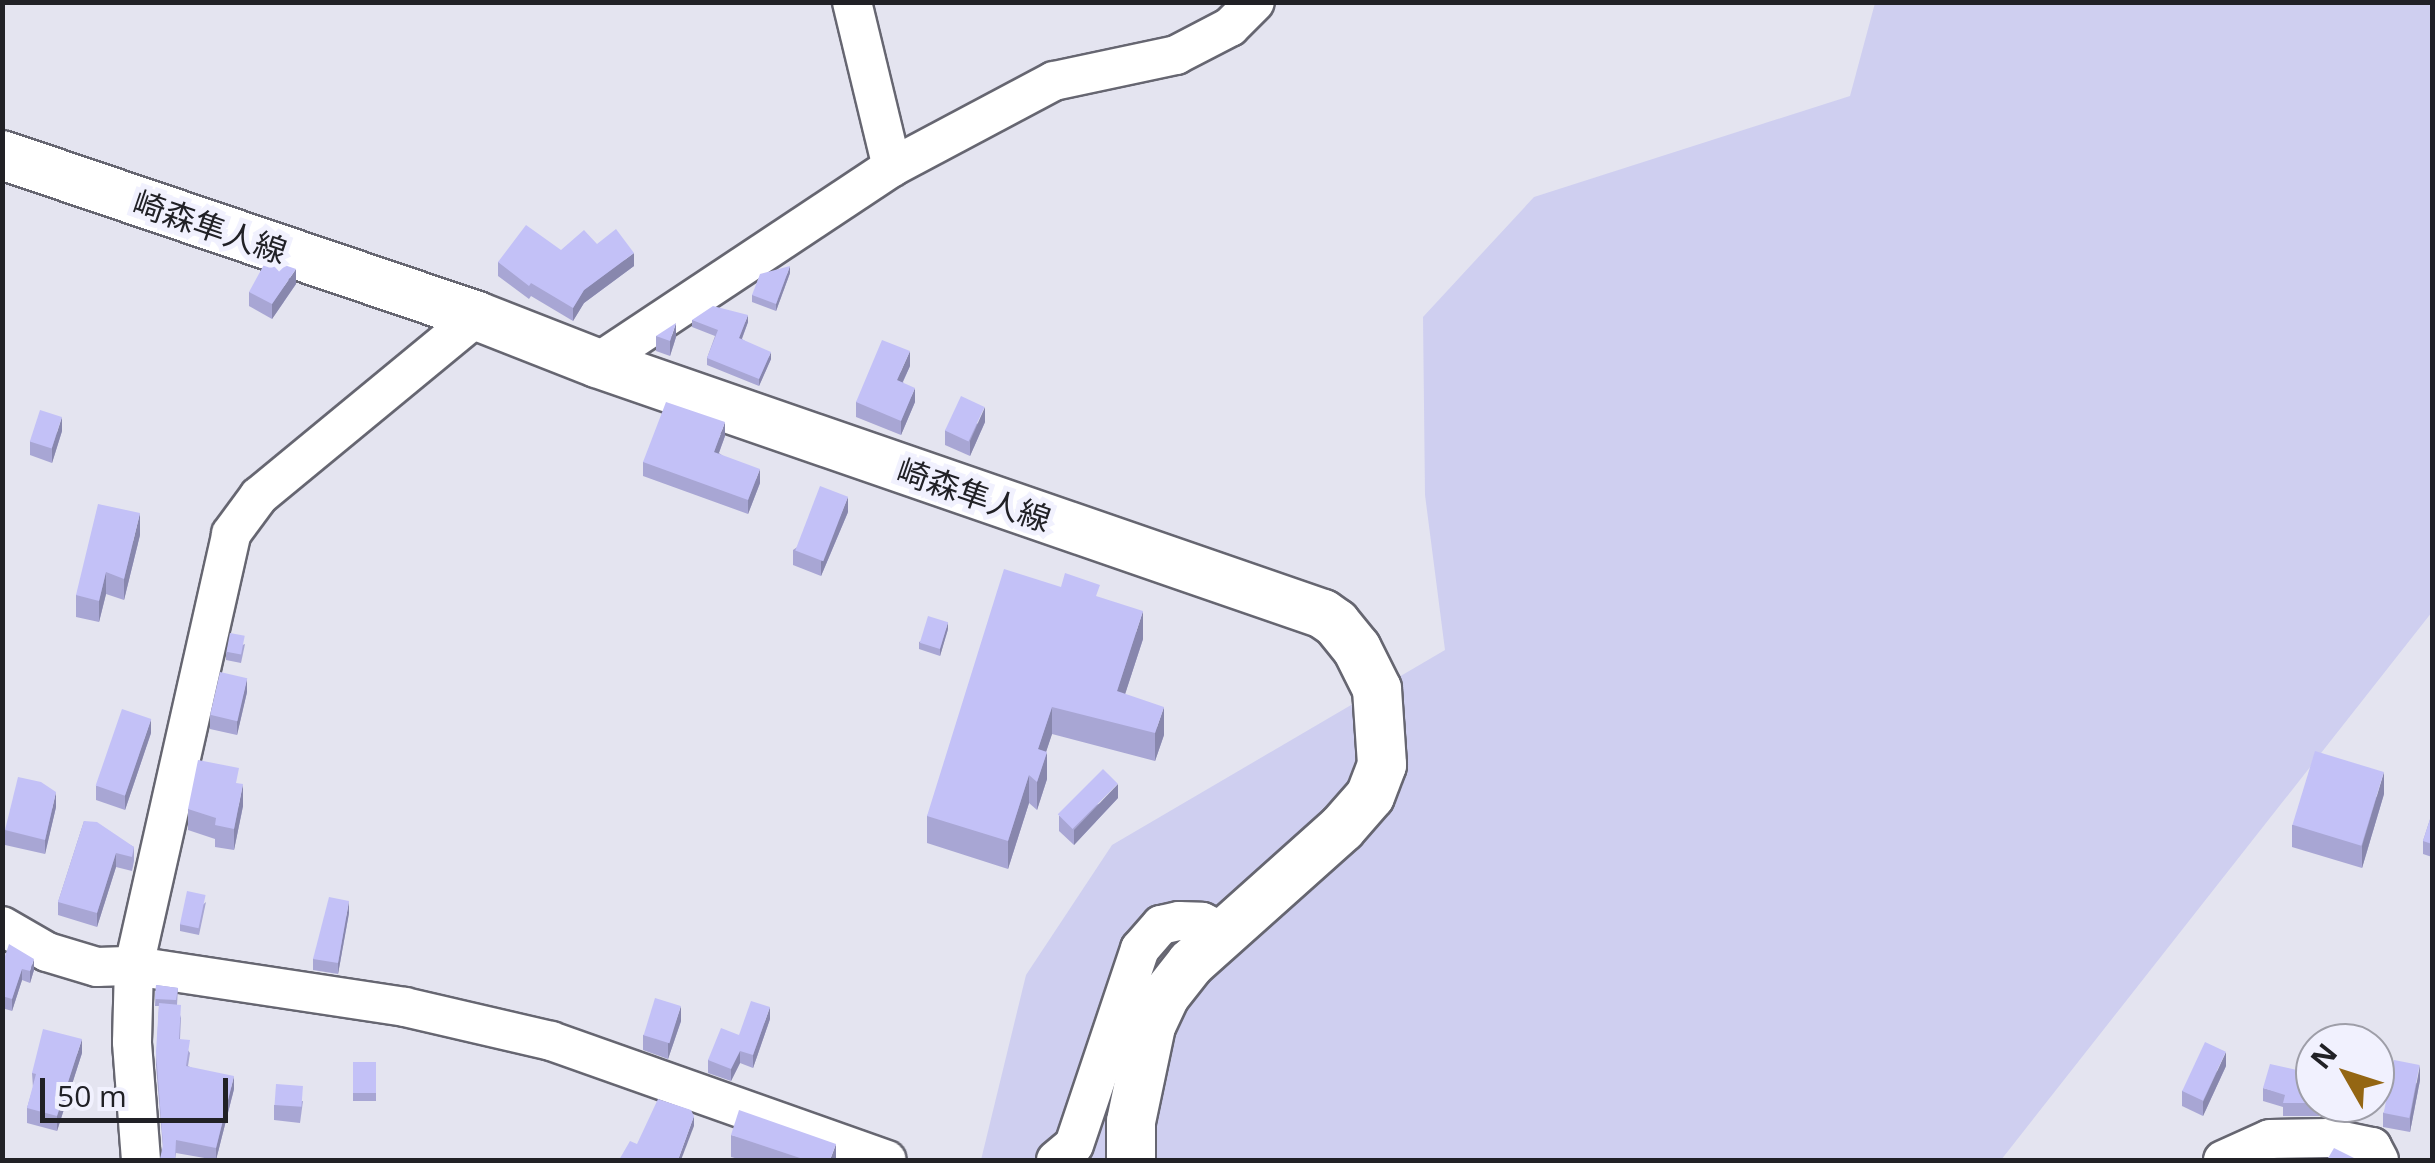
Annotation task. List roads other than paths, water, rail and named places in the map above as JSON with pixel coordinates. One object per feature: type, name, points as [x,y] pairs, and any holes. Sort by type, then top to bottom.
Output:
[{"type":"main road","name":"崎森隼人線","points":[[2,155],[477,316],[596,363],[1323,614],[1336,623],[1357,648],[1377,689],[1382,765],[1370,796],[1342,828],[1228,934],[1191,963],[1165,996],[1151,1026],[1131,1122],[1131,1160]]},
{"type":"street","points":[[852,2],[892,167]]},
{"type":"street","points":[[596,363],[892,167],[1054,81],[1176,56],[1230,27],[1254,2]]},
{"type":"street","points":[[141,1160],[132,1042],[134,966],[231,534],[259,496],[477,316]]},
{"type":"street","points":[[1056,1160],[1074,1145],[1105,1043],[1140,949],[1162,925],[1179,921],[1202,922],[1228,934]]},
{"type":"street","points":[[2,926],[47,952],[97,966],[134,966],[406,1007],[551,1040],[887,1160]]},
{"type":"street","points":[[2223,1160],[2270,1139],[2329,1138],[2372,1147],[2379,1160]]}]
